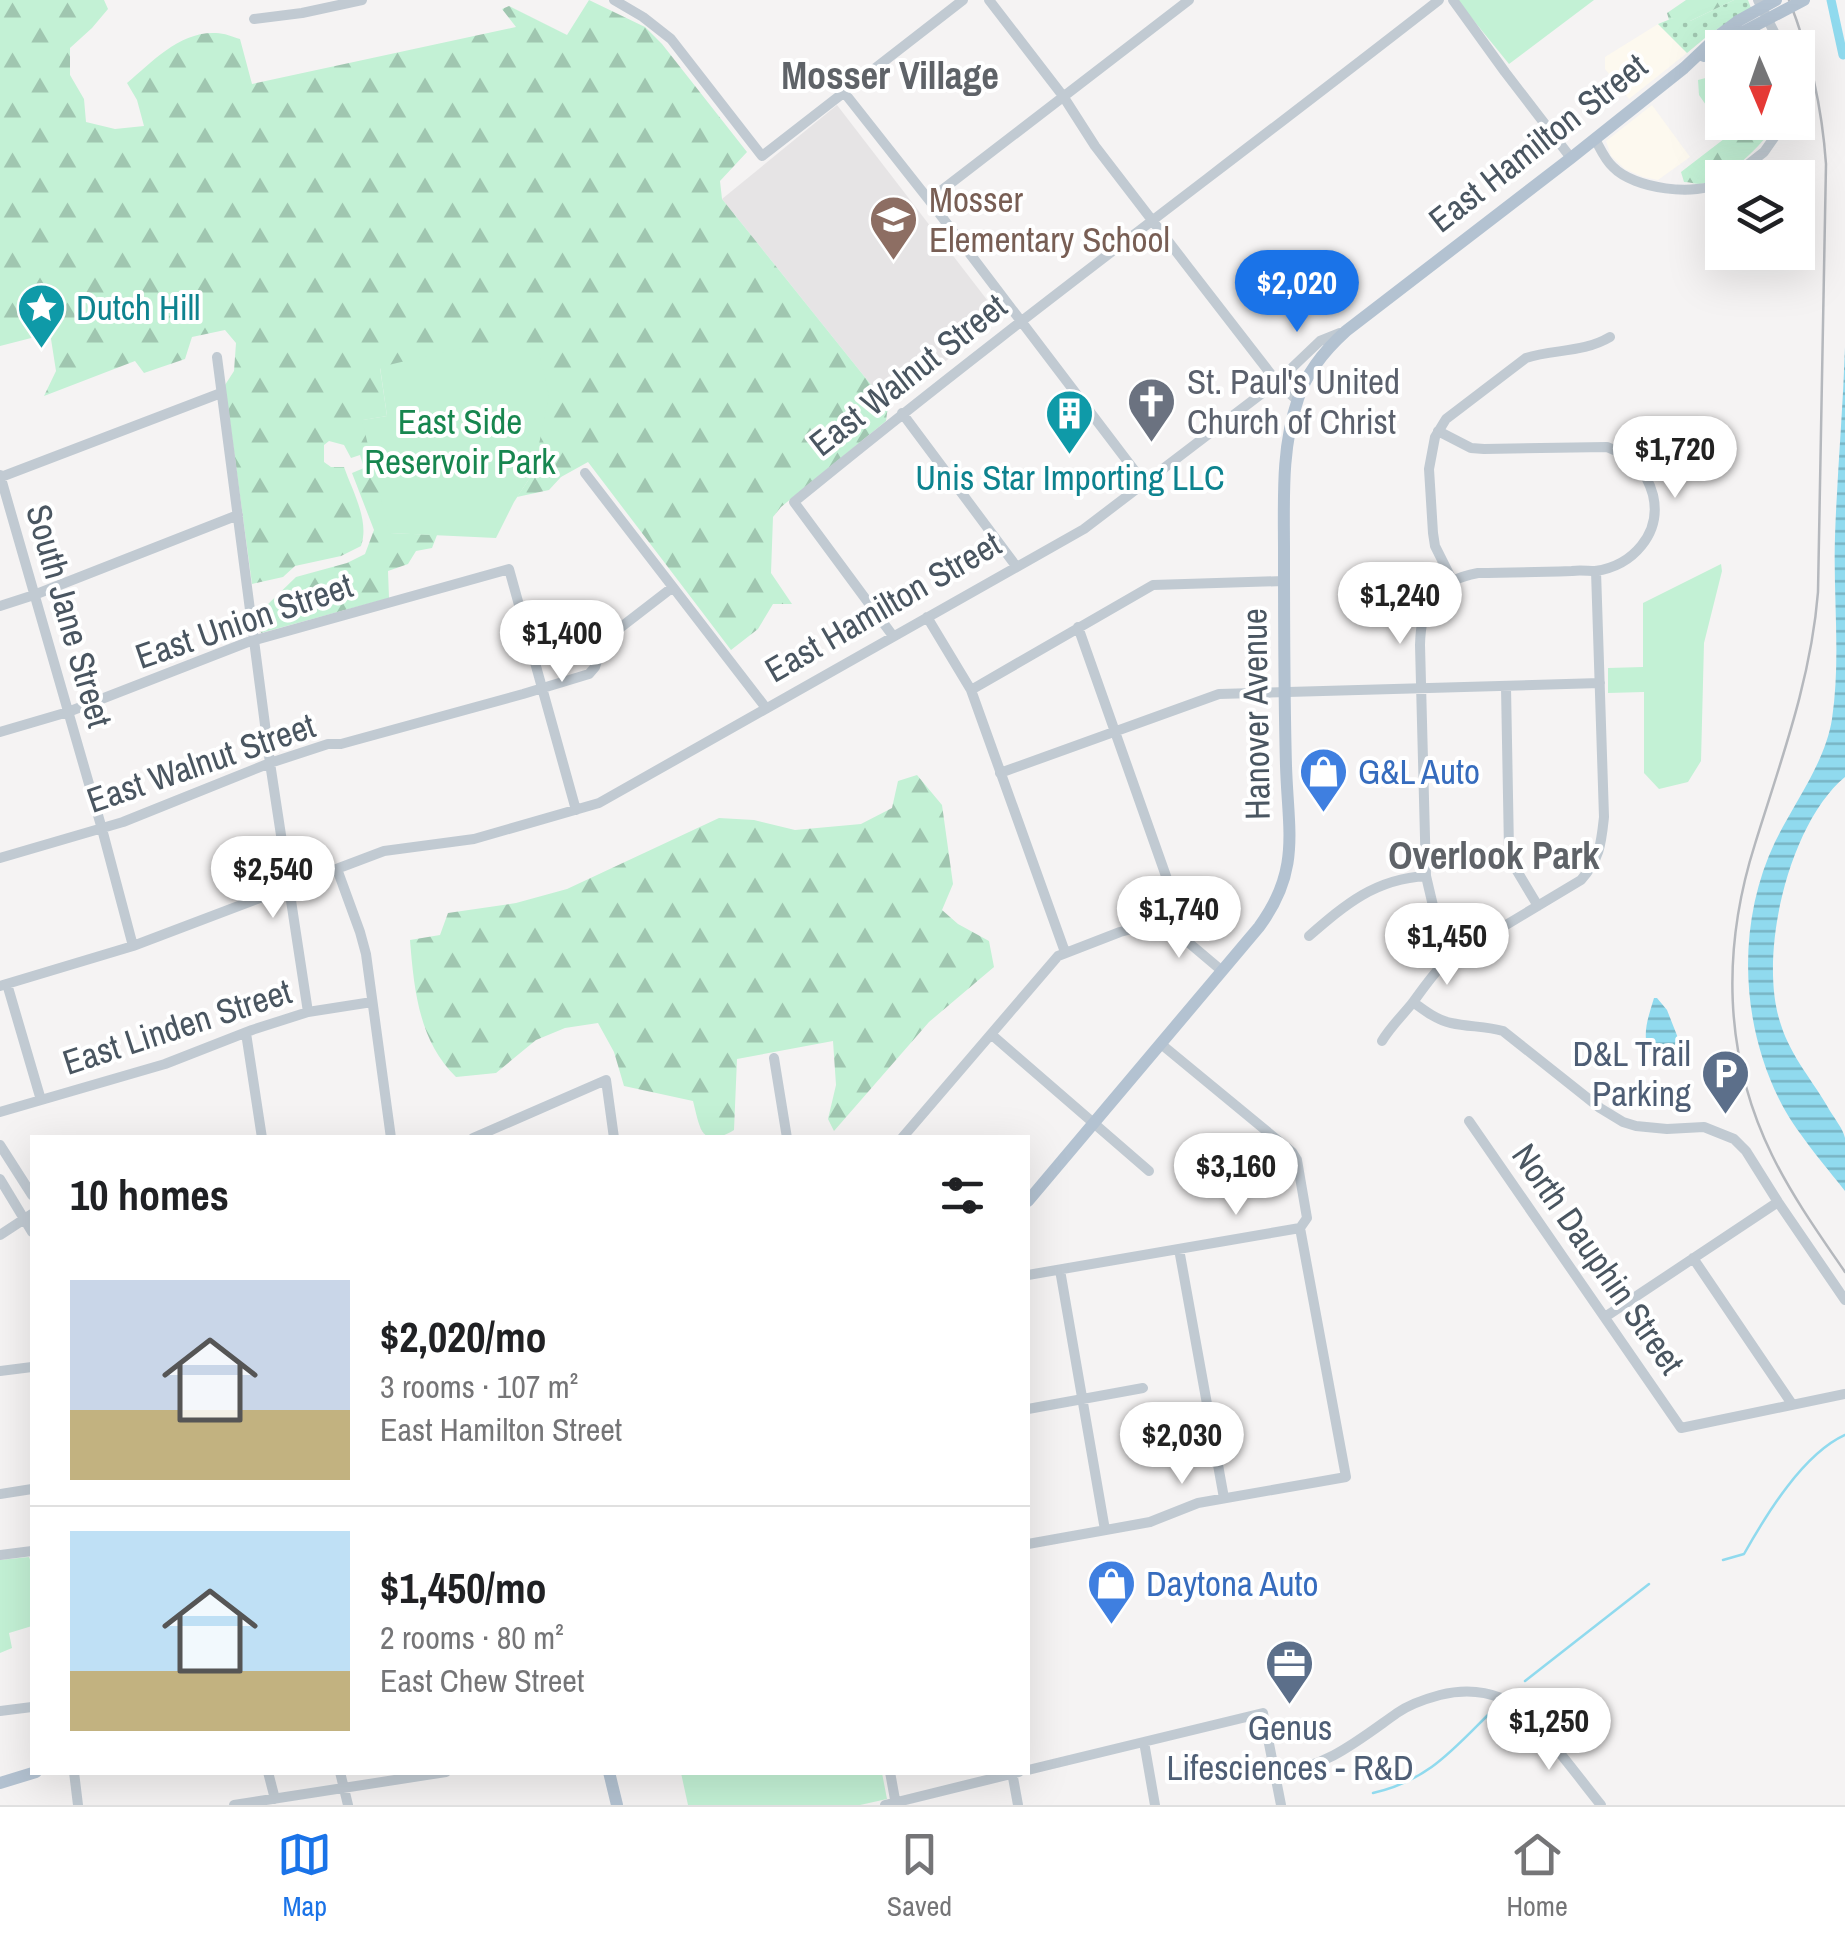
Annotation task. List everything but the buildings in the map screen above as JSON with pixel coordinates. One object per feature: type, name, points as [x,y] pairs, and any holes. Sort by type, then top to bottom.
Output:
[{"type":"main road","points":[[1741,27],[1776,0]]},
{"type":"main road","points":[[1741,27],[1804,0]]},
{"type":"main road","name":"East Hamilton Street","points":[[1346,331],[1595,139],[1718,36],[1741,27]]},
{"type":"main road","name":"Hanover Avenue","points":[[1030,1200],[1259,927],[1284,886],[1290,853],[1285,692],[1286,458],[1297,400],[1314,364],[1346,331]]},
{"type":"main road","points":[[0,1783],[30,1774]]},
{"type":"main road","points":[[611,1775],[617,1805]]},
{"type":"street","points":[[254,19],[362,0]]},
{"type":"street","points":[[614,0],[671,39],[762,156],[963,0]]},
{"type":"street","points":[[989,0],[1064,96],[1095,146],[1277,382],[1297,400]]},
{"type":"street","points":[[929,200],[1190,0]]},
{"type":"street","name":"East Walnut Street","points":[[893,636],[794,502],[1020,321],[1438,0]]},
{"type":"street","points":[[1454,0],[1571,158]]},
{"type":"street","points":[[1759,2],[1773,30]]},
{"type":"street","points":[[843,91],[1144,483]]},
{"type":"street","points":[[1595,139],[1618,172],[1668,188],[1705,189]]},
{"type":"street","points":[[1754,160],[1772,140]]},
{"type":"street","name":"East Hamilton Street","points":[[3,985],[133,946],[396,848],[474,839],[600,802],[1084,529],[1277,382],[1320,341],[1346,331]]},
{"type":"street","points":[[1452,580],[1435,546],[1433,533],[1430,469],[1438,431],[1446,419],[1526,358],[1584,348],[1610,337]]},
{"type":"street","points":[[217,357],[270,762],[308,1012]]},
{"type":"street","points":[[0,476],[221,393]]},
{"type":"street","points":[[902,413],[1016,566]]},
{"type":"street","points":[[1438,431],[1471,448],[1606,447],[1637,464],[1650,484],[1656,507],[1650,534],[1620,564],[1596,570],[1478,573],[1452,580],[1428,601],[1420,625],[1426,876],[1434,910],[1459,953]]},
{"type":"street","points":[[585,473],[766,708]]},
{"type":"street","name":"South Jane Street","points":[[0,476],[133,946]]},
{"type":"street","points":[[0,606],[238,515]]},
{"type":"street","name":"East Union Street","points":[[0,732],[68,712],[254,640],[509,570],[542,689]]},
{"type":"street","points":[[1382,1041],[1428,978],[1446,961],[1581,880],[1593,866],[1601,848],[1604,817],[1596,570]]},
{"type":"street","points":[[971,690],[1153,585],[1284,581]]},
{"type":"street","name":"East Walnut Street","points":[[0,858],[102,829],[270,762],[593,672],[603,641],[673,587]]},
{"type":"street","points":[[927,616],[971,690],[1065,952]]},
{"type":"street","points":[[905,1135],[1056,958],[1120,932],[1163,921],[1178,910],[1078,628]]},
{"type":"street","points":[[1000,772],[1220,694],[1600,684]]},
{"type":"street","points":[[1506,687],[1509,850],[1538,906]]},
{"type":"street","points":[[542,689],[576,810]]},
{"type":"street","points":[[337,869],[366,954],[391,1135]]},
{"type":"street","points":[[1309,936],[1342,907],[1389,881],[1426,876]]},
{"type":"street","points":[[1163,921],[1221,970]]},
{"type":"street","points":[[3,985],[41,1100]]},
{"type":"street","name":"East Linden Street","points":[[0,1112],[165,1064],[308,1012],[372,1002]]},
{"type":"street","points":[[1413,1002],[1450,1023],[1503,1030],[1623,1122],[1667,1130],[1704,1126],[1725,1134],[1742,1146],[1845,1300]]},
{"type":"street","points":[[246,1033],[262,1135]]},
{"type":"street","points":[[992,1035],[1149,1170]]},
{"type":"street","points":[[1030,1275],[1300,1228],[1307,1218],[1294,1154],[1162,1044]]},
{"type":"street","points":[[774,1058],[787,1135]]},
{"type":"street","points":[[480,1135],[606,1080],[614,1135]]},
{"type":"street","name":"North Dauphin Street","points":[[1469,1121],[1681,1428],[1792,1404]]},
{"type":"street","points":[[0,1145],[30,1192]]},
{"type":"street","points":[[0,1178],[28,1216],[0,1234]]},
{"type":"street","points":[[1605,1316],[1778,1202]]},
{"type":"street","points":[[1030,1544],[1151,1522],[1198,1503],[1346,1477],[1300,1228]]},
{"type":"street","points":[[1179,1249],[1224,1498]]},
{"type":"street","points":[[1693,1258],[1792,1404],[1845,1394]]},
{"type":"street","points":[[1060,1270],[1106,1530]]},
{"type":"street","points":[[0,1371],[30,1366]]},
{"type":"street","points":[[1030,1410],[1143,1388]]},
{"type":"street","points":[[0,1494],[30,1490]]},
{"type":"street","points":[[0,1555],[30,1551]]},
{"type":"street","points":[[1275,1774],[1321,1762],[1412,1704],[1461,1692],[1488,1694],[1505,1700],[1525,1716],[1601,1805]]},
{"type":"street","points":[[0,1711],[30,1707]]},
{"type":"street","points":[[1030,1770],[1263,1713],[1281,1805]]},
{"type":"street","points":[[1144,1742],[1155,1805]]},
{"type":"street","points":[[74,1775],[78,1805]]},
{"type":"street","points":[[269,1775],[275,1798]]},
{"type":"street","points":[[341,1775],[348,1805]]},
{"type":"street","points":[[890,1775],[892,1804],[1007,1775]]},
{"type":"street","points":[[1015,1775],[1018,1805]]},
{"type":"street","points":[[234,1805],[404,1776]]},
{"type":"shaded area","points":[[1658,24],[1687,53],[1629,99],[1605,69],[1605,57]]},
{"type":"shaded area","points":[[837,105],[1001,318],[888,406],[722,199]]},
{"type":"shaded area","points":[[1652,105],[1690,157],[1658,180],[1625,169],[1611,156],[1606,141]]},
{"type":"green space","points":[[0,0],[104,0],[108,9],[70,48],[70,75],[84,99],[86,122],[115,129],[144,126],[137,100],[127,83],[167,49],[203,34],[219,33],[240,39],[252,84],[516,27],[502,9],[509,6],[567,35],[589,0],[645,27],[747,152],[720,181],[722,199],[888,406],[886,421],[773,517],[771,573],[792,604],[773,604],[758,629],[731,650],[588,462],[561,477],[549,490],[517,497],[533,473],[380,368],[387,416],[363,420],[390,533],[437,535],[432,548],[416,551],[408,564],[388,571],[389,598],[261,633],[258,618],[263,609],[296,577],[365,554],[374,530],[352,473],[364,468],[360,455],[351,458],[344,445],[329,441],[324,445],[324,462],[331,467],[344,467],[355,496],[362,516],[361,546],[341,556],[295,566],[283,577],[252,584],[225,385],[234,371],[236,343],[225,330],[192,337],[185,359],[144,373],[135,361],[44,396],[56,371],[51,339],[39,336],[0,346]]},
{"type":"green space","points":[[1457,0],[1594,0],[1509,64]]},
{"type":"green space","points":[[1686,0],[1734,0],[1690,21],[1679,24],[1673,18],[1669,20],[1667,13]]},
{"type":"green space","points":[[1734,0],[1748,0],[1751,8],[1716,30],[1705,30],[1705,38],[1687,53],[1658,24],[1673,18],[1690,21]]},
{"type":"green space","points":[[1705,78],[1705,104],[1699,95],[1698,80]]},
{"type":"green space","points":[[1723,140],[1764,140],[1743,160],[1705,160],[1705,183],[1684,182],[1681,172]]},
{"type":"green space","name":"East Side Reservoir Park","points":[[482,343],[537,343],[549,396],[533,473],[496,538],[389,533],[362,420],[387,416],[380,367]]},
{"type":"green space","points":[[1721,564],[1704,643],[1701,761],[1688,782],[1659,789],[1644,773],[1644,692],[1608,693],[1608,668],[1643,667],[1643,603]]},
{"type":"green space","points":[[917,775],[942,805],[953,884],[942,910],[989,941],[994,967],[929,1022],[834,1131],[828,1119],[836,1085],[833,1041],[737,1059],[734,1130],[725,1135],[704,1133],[693,1101],[624,1086],[614,1052],[598,1023],[565,1028],[536,1040],[496,1073],[456,1077],[434,1047],[421,1014],[410,940],[440,935],[448,913],[516,903],[567,889],[719,818],[754,820],[795,830],[861,824],[892,808],[898,781]]},
{"type":"green space","points":[[0,1560],[30,1560],[30,1627],[9,1633],[12,1648],[0,1653]]},
{"type":"green space","points":[[681,1775],[882,1775],[887,1799],[860,1805],[688,1805]]},
{"type":"water","points":[[1845,347],[1845,777],[1825,798],[1794,857],[1783,892],[1773,964],[1775,996],[1785,1037],[1845,1138],[1845,1191],[1801,1135],[1779,1099],[1757,1037],[1748,971],[1754,905],[1763,873],[1775,842],[1816,767],[1832,719],[1835,537]]},
{"type":"water","points":[[1654,998],[1667,1010],[1678,1038],[1672,1051],[1652,1057],[1646,1035]]},
{"type":"waterway","points":[[1831,0],[1843,55]]},
{"type":"waterway","points":[[1723,1560],[1744,1554],[1800,1471],[1845,1435]]},
{"type":"waterway","points":[[1525,1681],[1649,1584]]},
{"type":"waterway","points":[[1373,1793],[1426,1771],[1494,1709]]},
{"type":"railway","points":[[1789,0],[1814,80],[1826,164],[1818,592],[1802,688],[1744,883],[1733,962],[1733,1001],[1736,1040],[1756,1117],[1788,1185],[1845,1272]]},
{"type":"place","name":"Mosser Elementary School","points":[[894,262]]},
{"type":"place","name":"Dutch Hill","points":[[41,350]]},
{"type":"place","name":"St. Paul's United Church of Christ","points":[[1152,444]]},
{"type":"place","name":"Unis Star Importing LLC","points":[[1070,456]]},
{"type":"place","name":"G&L Auto","points":[[1323,814]]},
{"type":"place","name":"D&L Trail Parking","points":[[1726,1116]]},
{"type":"place","name":"Daytona Auto","points":[[1111,1626]]},
{"type":"place","name":"Genus Lifesciences - R&D","points":[[1290,1706]]},
{"type":"district","name":"Mosser Village","points":[[890,76]]},
{"type":"district","name":"Overlook Park","points":[[1494,856]]}]
